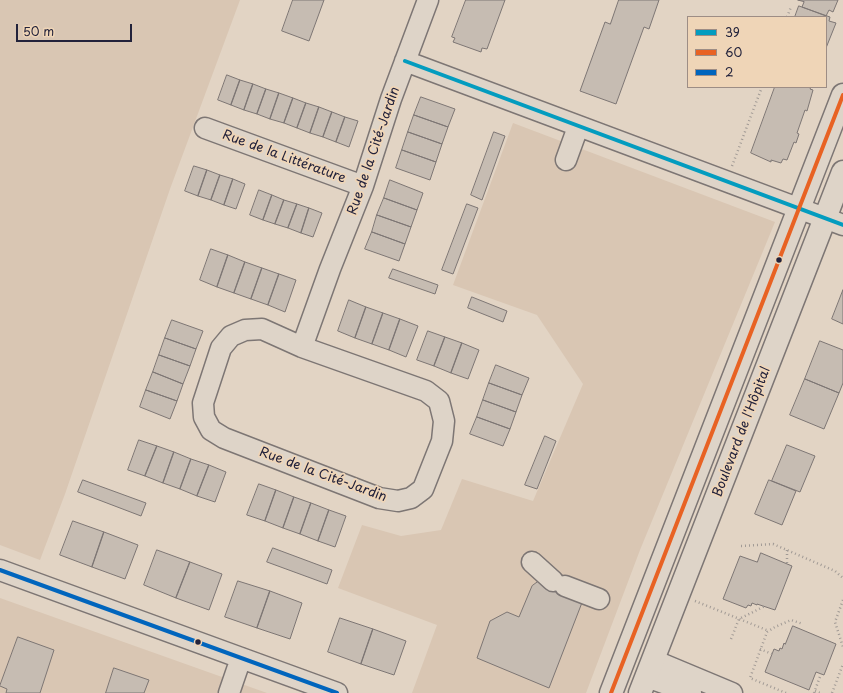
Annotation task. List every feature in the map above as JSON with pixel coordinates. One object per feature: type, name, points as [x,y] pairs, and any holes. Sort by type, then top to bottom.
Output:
[{"type":"main road","name":"Boulevard de l'Hôpital","points":[[611,693],[843,95]]},
{"type":"main road","name":"Boulevard de l'Hôpital","points":[[647,677],[834,222],[843,172]]},
{"type":"street","name":"Rue de la Cité-Jardin","points":[[302,347],[330,269],[363,186],[405,61],[428,0]]},
{"type":"street","points":[[405,61],[834,222]]},
{"type":"street","points":[[566,160],[578,127]]},
{"type":"street","name":"Rue de la Littérature","points":[[205,128],[363,186]]},
{"type":"street","name":"Rue de la Cité-Jardin","points":[[262,329],[302,347],[426,391],[439,401],[444,421],[442,441],[423,489],[411,498],[398,501],[379,498],[224,438],[211,430],[204,417],[203,403],[222,348],[231,336],[245,330],[262,329]]},
{"type":"street","points":[[532,562],[559,584],[599,599]]},
{"type":"street","points":[[0,570],[337,693]]},
{"type":"street","points":[[228,693],[241,658]]},
{"type":"street","points":[[647,677],[682,691]]},
{"type":"street","points":[[647,677],[732,693]]},
{"type":"path","points":[[787,16],[791,7]]},
{"type":"path","points":[[726,182],[762,88]]},
{"type":"path","points":[[741,546],[773,544],[835,571],[843,578]]},
{"type":"path","points":[[787,549],[787,564]]},
{"type":"path","points":[[693,600],[769,631]]},
{"type":"path","points":[[843,600],[835,622],[843,647]]},
{"type":"path","points":[[731,639],[739,619],[765,606]]},
{"type":"path","points":[[786,693],[750,678],[760,649],[769,631],[791,620],[803,624]]},
{"type":"path","points":[[760,649],[772,654]]},
{"type":"path","points":[[832,693],[843,664]]},
{"type":"path","points":[[820,693],[814,692],[821,674]]},
{"type":"shaded area","points":[[0,0],[240,0],[170,189],[65,494],[40,560],[0,545]]},
{"type":"shaded area","points":[[513,123],[775,222],[640,550],[586,693],[412,693],[437,625],[338,588],[362,525],[401,536],[441,530],[462,479],[533,501],[583,384],[537,315],[453,285]]},
{"type":"shaded area","points":[[0,598],[267,693],[0,693]]},
{"type":"building","points":[[293,0],[324,0],[309,41],[282,31]]},
{"type":"building","points":[[466,0],[505,0],[487,49],[482,48],[481,52],[453,42],[455,38],[452,37]]},
{"type":"building","points":[[619,0],[659,0],[649,29],[644,27],[616,104],[580,91],[605,22],[610,24]]},
{"type":"building","points":[[798,0],[838,0],[833,12],[829,10],[826,16],[802,7],[804,2]]},
{"type":"building","points":[[799,6],[830,17],[829,21],[836,23],[827,46],[827,16],[795,16]]},
{"type":"building","points":[[227,75],[240,80],[231,105],[218,100]]},
{"type":"building","points":[[240,80],[253,84],[244,110],[231,105]]},
{"type":"building","points":[[253,84],[266,89],[257,114],[244,110]]},
{"type":"building","points":[[775,88],[810,88],[813,90],[807,111],[805,110],[797,133],[799,134],[796,143],[794,142],[787,160],[783,159],[781,163],[771,160],[771,162],[751,153]]},
{"type":"building","points":[[266,89],[279,93],[270,119],[257,114]]},
{"type":"building","points":[[279,93],[293,98],[284,123],[270,119]]},
{"type":"building","points":[[421,97],[455,109],[448,127],[414,115]]},
{"type":"building","points":[[293,98],[306,103],[297,128],[284,123]]},
{"type":"building","points":[[306,103],[319,107],[310,133],[297,128]]},
{"type":"building","points":[[319,107],[332,112],[323,137],[310,133]]},
{"type":"building","points":[[332,112],[345,117],[336,142],[323,137]]},
{"type":"building","points":[[414,115],[448,127],[442,144],[408,132]]},
{"type":"building","points":[[345,117],[358,121],[349,147],[336,142]]},
{"type":"building","points":[[408,132],[442,144],[436,162],[402,150]]},
{"type":"building","points":[[494,132],[505,136],[482,200],[471,195]]},
{"type":"building","points":[[402,150],[436,162],[430,180],[396,168]]},
{"type":"building","points":[[194,166],[207,170],[198,196],[185,191]]},
{"type":"building","points":[[207,170],[220,175],[211,200],[198,196]]},
{"type":"building","points":[[220,175],[233,179],[224,205],[211,200]]},
{"type":"building","points":[[233,179],[245,184],[236,209],[224,205]]},
{"type":"building","points":[[390,180],[423,193],[417,210],[384,198]]},
{"type":"building","points":[[259,190],[272,195],[263,220],[250,215]]},
{"type":"building","points":[[272,195],[284,200],[275,224],[263,220]]},
{"type":"building","points":[[384,198],[417,210],[411,227],[377,215]]},
{"type":"building","points":[[284,200],[297,204],[288,228],[275,224]]},
{"type":"building","points":[[297,204],[309,208],[301,233],[288,228]]},
{"type":"building","points":[[467,204],[478,208],[453,274],[442,270]]},
{"type":"building","points":[[309,208],[322,213],[313,237],[301,233]]},
{"type":"building","points":[[377,215],[411,227],[405,244],[372,232]]},
{"type":"building","points":[[372,232],[405,244],[399,261],[365,249]]},
{"type":"building","points":[[211,249],[228,255],[217,287],[200,280]]},
{"type":"building","points":[[228,255],[245,262],[234,293],[217,287]]},
{"type":"building","points":[[245,262],[262,268],[251,299],[234,293]]},
{"type":"building","points":[[262,268],[279,274],[268,305],[251,299]]},
{"type":"building","points":[[393,269],[438,285],[435,294],[389,278]]},
{"type":"building","points":[[279,274],[296,280],[285,312],[268,305]]},
{"type":"building","points":[[843,290],[843,324],[832,319]]},
{"type":"building","points":[[472,297],[507,311],[503,322],[468,308]]},
{"type":"building","points":[[349,300],[366,307],[355,338],[338,331]]},
{"type":"building","points":[[366,307],[383,313],[372,344],[355,338]]},
{"type":"building","points":[[383,313],[400,319],[389,350],[372,344]]},
{"type":"building","points":[[400,319],[418,326],[406,357],[389,350]]},
{"type":"building","points":[[172,320],[203,331],[196,349],[165,338]]},
{"type":"building","points":[[428,331],[445,337],[434,366],[417,360]]},
{"type":"building","points":[[445,337],[462,343],[451,373],[434,366]]},
{"type":"building","points":[[165,338],[196,349],[190,366],[159,355]]},
{"type":"building","points":[[820,341],[843,350],[843,383],[839,393],[805,379]]},
{"type":"building","points":[[462,343],[479,350],[468,379],[451,373]]},
{"type":"building","points":[[159,355],[190,366],[183,384],[153,372]]},
{"type":"building","points":[[496,365],[529,378],[522,395],[489,383]]},
{"type":"building","points":[[153,372],[183,384],[177,401],[146,390]]},
{"type":"building","points":[[805,379],[839,393],[824,429],[790,415]]},
{"type":"building","points":[[489,383],[522,395],[516,412],[483,400]]},
{"type":"building","points":[[146,390],[177,401],[170,419],[140,407]]},
{"type":"building","points":[[483,400],[516,412],[510,429],[477,417]]},
{"type":"building","points":[[477,417],[510,429],[503,446],[470,434]]},
{"type":"building","points":[[545,436],[556,441],[537,489],[525,485]]},
{"type":"building","points":[[139,440],[157,446],[145,476],[128,470]]},
{"type":"building","points":[[787,445],[815,456],[800,492],[772,481]]},
{"type":"building","points":[[157,446],[174,452],[163,483],[145,476]]},
{"type":"building","points":[[174,452],[191,459],[180,489],[163,483]]},
{"type":"building","points":[[191,459],[209,465],[197,496],[180,489]]},
{"type":"building","points":[[209,465],[226,472],[215,502],[197,496]]},
{"type":"building","points":[[83,480],[146,503],[141,516],[78,492]]},
{"type":"building","points":[[769,480],[796,491],[782,525],[755,514]]},
{"type":"building","points":[[259,484],[276,490],[265,521],[247,515]]},
{"type":"building","points":[[276,490],[294,497],[283,528],[265,521]]},
{"type":"building","points":[[294,497],[311,503],[300,534],[283,528]]},
{"type":"building","points":[[311,503],[329,510],[318,541],[300,534]]},
{"type":"building","points":[[329,510],[346,516],[335,547],[318,541]]},
{"type":"building","points":[[73,521],[104,532],[92,567],[60,555]]},
{"type":"building","points":[[104,532],[138,545],[125,579],[92,567]]},
{"type":"building","points":[[273,548],[332,570],[327,584],[267,562]]},
{"type":"building","points":[[157,550],[190,562],[176,598],[144,585]]},
{"type":"building","points":[[761,553],[792,566],[775,610],[752,603],[751,606],[748,605],[746,608],[723,599],[740,556],[757,562]]},
{"type":"building","points":[[190,562],[222,574],[209,610],[176,598]]},
{"type":"building","points":[[238,581],[270,591],[257,628],[225,617]]},
{"type":"building","points":[[539,581],[583,600],[549,688],[477,658],[490,621],[507,612],[519,617],[532,586]]},
{"type":"building","points":[[270,591],[302,603],[290,639],[257,628]]},
{"type":"building","points":[[340,618],[373,629],[361,664],[328,652]]},
{"type":"building","points":[[793,626],[836,644],[824,675],[816,672],[809,690],[765,672],[774,649],[779,651],[780,648],[782,649]]},
{"type":"building","points":[[373,629],[406,641],[394,675],[361,664]]},
{"type":"building","points":[[18,637],[54,650],[40,693],[6,693],[7,689],[0,686]]},
{"type":"building","points":[[114,668],[149,680],[144,693],[106,693]]},
{"type":"transit line","name":"39","points":[[405,61],[843,225]]},
{"type":"transit line","name":"60","points":[[611,693],[843,95]]},
{"type":"transit line","name":"2","points":[[0,570],[337,693]]}]
